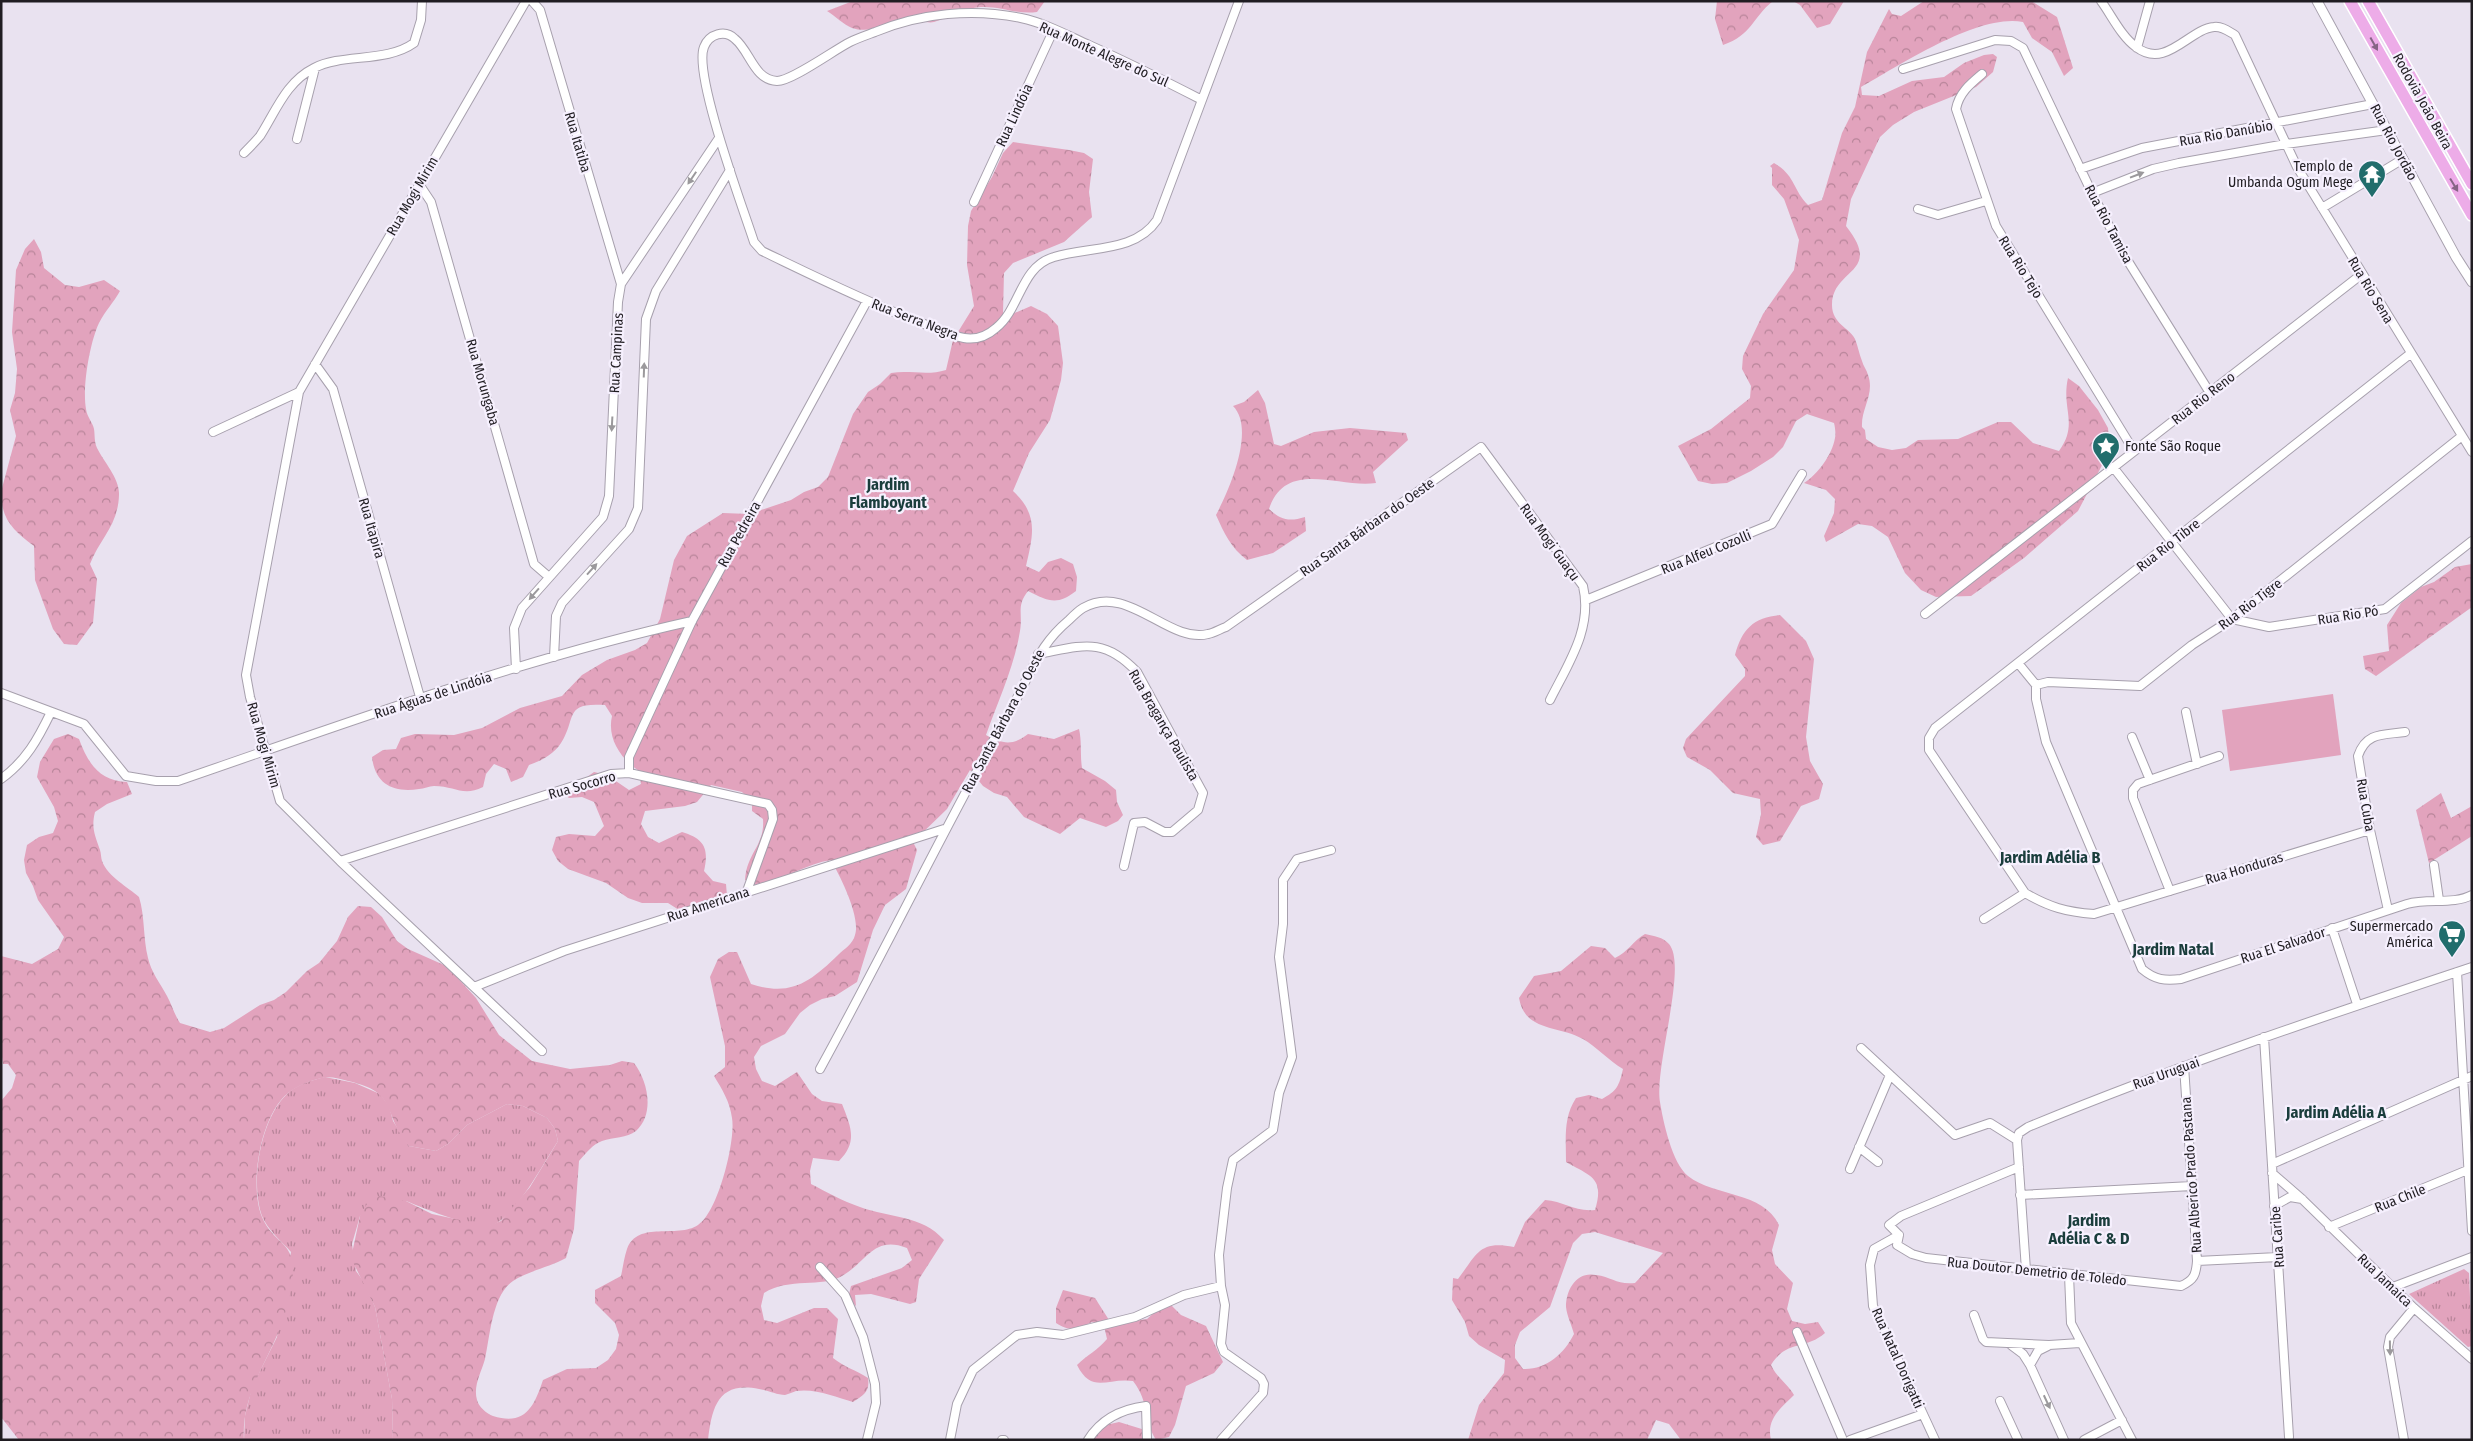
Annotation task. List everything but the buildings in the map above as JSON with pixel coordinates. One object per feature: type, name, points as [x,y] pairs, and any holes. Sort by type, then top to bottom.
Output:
[{"type":"main road","name":"Rodovia João Beira","points":[[2350,1],[2472,215]]},
{"type":"main road","name":"Rodovia João Beira","points":[[2368,1],[2472,184]]},
{"type":"street","points":[[244,153],[259,137],[291,85],[315,68],[408,47],[414,42],[418,34],[422,1]]},
{"type":"street","name":"Rua Mogi Mirim","points":[[526,1],[299,392],[246,675],[250,697],[280,801],[340,861],[542,1051]]},
{"type":"street","name":"Rua Itatiba","points":[[532,1],[540,10],[622,284]]},
{"type":"street","name":"Rua Serra Negra","points":[[720,138],[754,242],[762,251],[867,301],[965,338],[978,338],[990,333],[1010,313],[1029,274],[1039,263],[1053,257],[1129,242],[1150,230],[1157,220],[1240,1]]},
{"type":"street","points":[[2101,1],[2123,33],[2137,48]]},
{"type":"street","points":[[2137,48],[2150,1]]},
{"type":"street","name":"Rua Rio Jordão","points":[[2317,1],[2472,282]]},
{"type":"street","name":"Rua Monte Alegre do Sul","points":[[720,138],[704,76],[702,58],[704,47],[710,38],[718,34],[727,34],[736,39],[757,70],[765,78],[774,81],[783,80],[850,42],[903,21],[946,14],[986,13],[1023,18],[1054,29],[1151,73],[1202,100]]},
{"type":"street","name":"Rua Rio Sena","points":[[2137,48],[2152,53],[2164,52],[2177,48],[2202,31],[2214,26],[2224,28],[2235,35],[2297,167],[2410,354],[2472,452]]},
{"type":"street","name":"Rua Lindóia","points":[[974,202],[1054,29]]},
{"type":"street","name":"Rua Rio Tamisa","points":[[1903,69],[1995,40],[2010,40],[2023,48],[2080,169],[2126,258],[2210,393]]},
{"type":"street","points":[[297,139],[315,68]]},
{"type":"street","name":"Rua Rio Tejo","points":[[1982,74],[1966,87],[1958,99],[1956,109],[1996,226],[2134,451]]},
{"type":"street","name":"Rua Rio Danúbio","points":[[2080,169],[2142,148],[2278,124],[2373,104]]},
{"type":"street","name":"Rua Rio Danúbio","points":[[2092,193],[2153,169],[2286,144],[2388,130]]},
{"type":"street","name":"Rua Campinas","points":[[516,669],[514,628],[522,608],[603,517],[609,496],[618,302],[622,284],[720,138]]},
{"type":"street","points":[[2322,208],[2403,159]]},
{"type":"street","name":"Rua Campinas","points":[[554,657],[556,616],[562,603],[629,529],[638,508],[646,319],[656,292],[730,170]]},
{"type":"street","name":"Rua Morungaba","points":[[419,184],[431,202],[534,564],[549,577]]},
{"type":"street","points":[[1918,209],[1938,215],[1986,201]]},
{"type":"street","name":"Rua Rio Reno","points":[[1925,614],[2362,274]]},
{"type":"street","name":"Rua Pedreira","points":[[629,773],[629,757],[692,621],[867,301]]},
{"type":"street","name":"Rua Rio Tibre","points":[[2025,893],[1929,750],[1929,738],[1935,728],[2410,354]]},
{"type":"street","name":"Rua Itapira","points":[[315,364],[333,390],[420,698]]},
{"type":"street","points":[[213,432],[299,392]]},
{"type":"street","name":"Rua Rio Tigre","points":[[2036,685],[2048,682],[2140,686],[2192,646],[2232,619],[2462,436]]},
{"type":"street","name":"Rua Mogi Guaçu","points":[[1481,448],[1582,586],[1586,600],[1584,625],[1575,651],[1550,700]]},
{"type":"street","name":"Rua Santa Bárbara do Oeste","points":[[820,1069],[864,990],[944,829],[1022,688],[1038,654],[1052,634],[1083,608],[1100,602],[1141,610],[1174,628],[1189,633],[1207,634],[1226,626],[1481,448]]},
{"type":"street","points":[[2113,467],[2232,619]]},
{"type":"street","name":"Rua Alfeu Cozolli","points":[[1586,600],[1772,524],[1802,474]]},
{"type":"street","name":"Rua Rio Pó","points":[[2232,619],[2269,627],[2385,609],[2472,541]]},
{"type":"street","name":"Rua Águas de Lindóia","points":[[51,712],[84,724],[126,776],[156,781],[178,781],[420,698],[554,657],[692,621]]},
{"type":"street","name":"Rua Bragança Paulista","points":[[1038,654],[1089,645],[1108,650],[1124,658],[1137,672],[1203,792],[1198,810],[1172,832],[1164,832],[1145,822],[1134,823],[1124,866]]},
{"type":"street","points":[[2018,663],[2036,685],[2036,699],[2046,742],[2117,907]]},
{"type":"street","points":[[1,693],[51,712],[36,744],[18,767],[1,779]]},
{"type":"street","points":[[2186,712],[2197,764]]},
{"type":"street","name":"Rua Cuba","points":[[2388,910],[2370,830],[2358,756],[2362,745],[2371,737],[2405,732]]},
{"type":"street","points":[[2132,737],[2150,780]]},
{"type":"street","points":[[2170,891],[2136,808],[2133,790],[2138,784],[2219,756]]},
{"type":"street","name":"Rua Socorro","points":[[340,861],[611,774],[629,773],[768,804],[772,810],[773,819],[747,891]]},
{"type":"street","name":"Rua Americana","points":[[474,987],[564,952],[747,891],[944,829]]},
{"type":"street","name":"Rua Honduras","points":[[2025,893],[2046,906],[2073,913],[2094,914],[2370,830]]},
{"type":"street","points":[[1220,1440],[1263,1393],[1264,1384],[1261,1378],[1224,1352],[1220,1334],[1225,1304],[1221,1286],[1219,1255],[1229,1175],[1234,1160],[1237,1155],[1273,1130],[1279,1093],[1292,1057],[1279,973],[1283,880],[1296,859],[1331,850]]},
{"type":"street","points":[[2434,865],[2439,900]]},
{"type":"street","points":[[1984,919],[2025,893]]},
{"type":"street","name":"Rua El Salvador","points":[[2117,907],[2142,970],[2152,978],[2167,980],[2180,979],[2422,900],[2455,901],[2472,895]]},
{"type":"street","points":[[2332,928],[2357,1004]]},
{"type":"street","name":"Rua Uruguai","points":[[2017,1140],[2019,1133],[2028,1127],[2184,1066],[2357,1004],[2472,967]]},
{"type":"street","points":[[2458,972],[2472,1231]]},
{"type":"street","name":"Rua Caribe","points":[[2264,1037],[2289,1437]]},
{"type":"street","points":[[1861,1048],[1956,1135],[1990,1124],[2017,1140],[2026,1270]]},
{"type":"street","name":"Rua Alberico Prado Pastana","points":[[2184,1066],[2197,1260],[2196,1275],[2190,1282]]},
{"type":"street","points":[[1850,1168],[1890,1075]]},
{"type":"street","points":[[2272,1164],[2472,1076]]},
{"type":"street","points":[[1859,1147],[1878,1162]]},
{"type":"street","points":[[1899,1235],[1889,1225],[1901,1216],[2018,1167]]},
{"type":"street","name":"Rua Chile","points":[[2329,1227],[2470,1169]]},
{"type":"street","name":"Rua Jamaica","points":[[2272,1173],[2302,1199],[2414,1308],[2472,1358]]},
{"type":"street","points":[[2020,1194],[2192,1186]]},
{"type":"street","points":[[2274,1206],[2290,1197],[2302,1199]]},
{"type":"street","name":"Rua Doutor Demetrio de Toledo","points":[[1899,1235],[1897,1245],[1912,1254],[1926,1258],[2181,1286],[2190,1282]]},
{"type":"street","name":"Rua Natal Dorigatti","points":[[1899,1235],[1874,1249],[1870,1265],[1873,1306],[1935,1440]]},
{"type":"street","points":[[2197,1260],[2278,1257]]},
{"type":"street","points":[[2393,1287],[2472,1257]]},
{"type":"street","points":[[820,1267],[845,1295],[864,1337],[875,1384],[876,1403],[867,1440]]},
{"type":"street","points":[[2070,1275],[2069,1314],[2080,1343],[2132,1440]]},
{"type":"street","points":[[950,1440],[957,1404],[973,1370],[1018,1335],[1037,1332],[1063,1335],[1134,1317],[1184,1295],[1221,1286]]},
{"type":"street","points":[[2404,1440],[2388,1347],[2390,1336],[2414,1308]]},
{"type":"street","points":[[1974,1315],[1983,1340],[1986,1342],[2049,1345],[2080,1343]]},
{"type":"street","points":[[1797,1332],[1843,1440]]},
{"type":"street","points":[[2010,1344],[2023,1354],[2030,1365],[2064,1440]]},
{"type":"street","points":[[2030,1365],[2038,1351],[2049,1345]]},
{"type":"street","points":[[2000,1401],[2018,1440]]},
{"type":"street","points":[[1088,1440],[1096,1428],[1121,1411],[1146,1406],[1147,1440]]},
{"type":"street","points":[[1850,1440],[1923,1414]]},
{"type":"street","points":[[2084,1440],[2122,1420]]},
{"type":"green space","points":[[853,1],[1045,1],[1037,12],[1030,13],[981,7],[963,11],[934,22],[912,19],[860,30],[849,27],[827,11]]},
{"type":"green space","points":[[1717,1],[1773,1],[1746,31],[1733,41],[1723,45],[1715,19]]},
{"type":"green space","points":[[1793,1],[1844,1],[1830,24],[1817,28],[1800,5]]},
{"type":"green space","points":[[1924,1],[2031,1],[2057,17],[2073,68],[2064,76],[2052,52],[2032,38],[2023,22],[2005,21],[1985,25],[1940,43],[1861,87],[1862,95],[1879,96],[1912,81],[1944,77],[1964,63],[1984,55],[1993,54],[1997,57],[1993,72],[1976,87],[1914,112],[1893,125],[1880,137],[1851,199],[1846,226],[1856,242],[1860,253],[1858,262],[1853,270],[1834,293],[1832,305],[1835,317],[1855,339],[1870,382],[1869,395],[1862,420],[1866,439],[1878,447],[1892,450],[1906,448],[1918,440],[1958,439],[1998,422],[2011,422],[2033,443],[2059,451],[2065,441],[2069,424],[2066,399],[2068,378],[2079,386],[2098,410],[2108,428],[2110,450],[2078,511],[2024,558],[1971,596],[1936,597],[1921,590],[1905,573],[1888,537],[1872,526],[1858,524],[1826,542],[1824,536],[1834,513],[1835,499],[1826,490],[1804,483],[1819,469],[1831,451],[1835,436],[1834,423],[1807,414],[1796,421],[1783,447],[1773,457],[1727,483],[1712,484],[1698,481],[1678,446],[1711,429],[1750,398],[1751,386],[1742,369],[1743,356],[1763,314],[1794,270],[1799,240],[1784,199],[1772,185],[1772,168],[1770,166],[1774,163],[1786,173],[1808,205],[1822,200],[1842,133],[1855,107],[1867,52],[1889,9],[1892,14],[1901,16]]},
{"type":"green space","points":[[1013,142],[1084,153],[1093,159],[1089,192],[1092,217],[1064,242],[1013,263],[1004,273],[1003,313],[1010,315],[1031,306],[1047,314],[1058,326],[1063,363],[1061,380],[1050,420],[1029,453],[1013,491],[1027,508],[1032,526],[1031,545],[1026,566],[1039,572],[1048,562],[1061,558],[1073,564],[1077,577],[1076,591],[1063,599],[1047,599],[1028,591],[1024,596],[1021,606],[1021,625],[1014,658],[986,735],[1002,742],[1012,742],[1028,734],[1054,739],[1079,729],[1082,768],[1105,781],[1116,790],[1117,802],[1123,815],[1118,821],[1106,827],[1080,818],[1060,834],[1024,817],[1007,797],[994,793],[983,786],[970,770],[947,809],[913,842],[917,850],[906,889],[885,905],[873,930],[857,982],[835,996],[822,999],[810,1005],[800,1013],[785,1034],[761,1046],[754,1057],[756,1069],[762,1081],[775,1086],[797,1072],[812,1094],[822,1101],[842,1104],[850,1127],[851,1141],[849,1147],[839,1161],[813,1158],[810,1171],[811,1184],[871,1211],[916,1221],[935,1232],[944,1240],[919,1279],[916,1302],[910,1304],[871,1294],[855,1295],[856,1306],[848,1299],[851,1286],[902,1268],[912,1260],[907,1248],[895,1245],[878,1247],[851,1270],[834,1280],[784,1285],[764,1293],[761,1306],[764,1320],[777,1323],[814,1308],[827,1308],[838,1319],[833,1358],[868,1378],[868,1387],[865,1393],[853,1402],[803,1390],[785,1395],[759,1389],[734,1389],[726,1393],[715,1407],[708,1440],[393,1440],[392,1399],[375,1307],[351,1258],[360,1216],[367,1204],[379,1196],[406,1201],[432,1214],[488,1226],[501,1221],[530,1187],[558,1141],[555,1129],[547,1118],[523,1106],[507,1104],[467,1125],[448,1144],[436,1151],[409,1146],[395,1124],[388,1106],[375,1091],[348,1081],[325,1077],[309,1082],[288,1093],[278,1104],[264,1134],[257,1170],[258,1203],[267,1226],[284,1245],[292,1258],[293,1268],[290,1293],[283,1321],[250,1395],[246,1409],[244,1440],[19,1440],[1,1417],[1,1101],[12,1088],[16,1075],[8,1064],[3,1064],[1,1050],[1,956],[32,964],[58,949],[64,937],[38,900],[26,873],[24,860],[27,845],[39,837],[53,833],[58,821],[54,807],[37,777],[40,762],[54,739],[68,734],[79,739],[96,770],[109,778],[127,782],[132,794],[107,804],[95,812],[94,831],[105,867],[113,877],[139,897],[149,963],[180,1023],[210,1032],[224,1028],[260,1005],[274,1000],[319,963],[337,941],[348,917],[358,906],[371,907],[382,917],[397,941],[408,949],[444,965],[455,975],[476,998],[499,1035],[532,1061],[570,1069],[610,1065],[622,1061],[634,1063],[646,1088],[646,1116],[636,1131],[599,1142],[579,1161],[574,1229],[566,1258],[513,1281],[500,1296],[493,1317],[485,1359],[476,1390],[479,1405],[488,1414],[493,1416],[513,1418],[521,1416],[532,1406],[543,1380],[567,1369],[596,1368],[608,1360],[616,1349],[619,1335],[615,1323],[595,1303],[595,1290],[621,1276],[627,1249],[632,1240],[649,1232],[680,1231],[698,1225],[712,1206],[724,1175],[733,1128],[729,1107],[723,1091],[714,1076],[725,1067],[725,1046],[710,977],[718,959],[729,952],[737,952],[751,984],[778,989],[789,988],[799,984],[818,973],[852,941],[856,927],[849,897],[831,860],[812,865],[757,886],[745,880],[749,862],[759,843],[763,819],[752,811],[752,802],[742,792],[711,785],[697,802],[685,806],[645,811],[641,824],[648,837],[659,843],[682,832],[696,838],[704,846],[706,857],[704,871],[713,881],[726,884],[727,896],[719,907],[693,911],[679,910],[668,903],[642,903],[628,898],[606,883],[568,869],[558,861],[552,850],[556,837],[569,834],[595,836],[604,826],[594,802],[582,797],[569,798],[558,789],[583,780],[594,772],[607,775],[629,790],[641,784],[639,771],[626,760],[616,747],[611,732],[612,716],[605,705],[583,706],[577,709],[573,714],[566,734],[555,751],[529,765],[523,777],[511,782],[506,769],[494,764],[486,774],[483,787],[476,790],[464,791],[441,786],[410,790],[393,788],[381,780],[377,774],[372,757],[383,750],[396,749],[401,738],[415,734],[454,735],[482,728],[520,708],[562,696],[582,675],[607,660],[635,650],[647,643],[660,619],[674,560],[687,536],[723,513],[749,514],[791,500],[804,492],[818,487],[828,477],[853,414],[868,392],[891,373],[932,373],[946,370],[953,340],[974,306],[967,265],[968,226],[971,211],[992,177],[1003,153]]},
{"type":"green space","points":[[34,239],[41,252],[44,268],[65,285],[79,287],[104,280],[120,291],[101,319],[96,331],[88,365],[85,389],[86,409],[93,427],[96,445],[119,489],[118,506],[112,524],[90,564],[97,579],[93,623],[77,645],[64,644],[53,629],[35,580],[34,546],[10,524],[3,510],[2,502],[1,492],[16,436],[10,410],[15,393],[17,369],[12,332],[16,270],[25,249]]},
{"type":"green space","points":[[1258,390],[1265,403],[1274,444],[1281,446],[1314,432],[1350,428],[1406,433],[1408,440],[1373,472],[1376,483],[1362,484],[1315,479],[1301,480],[1288,484],[1277,493],[1269,509],[1277,516],[1286,519],[1305,517],[1306,531],[1273,553],[1247,560],[1232,545],[1216,515],[1233,476],[1241,444],[1242,429],[1239,416],[1233,406],[1244,402]]},
{"type":"green space","points":[[2472,564],[2472,607],[2376,676],[2365,669],[2363,656],[2389,651],[2387,625],[2401,603],[2421,587],[2434,582],[2455,567]]},
{"type":"green space","points":[[1780,615],[1806,641],[1814,659],[1806,737],[1810,761],[1823,784],[1819,799],[1801,806],[1780,841],[1763,845],[1756,837],[1761,814],[1760,799],[1733,793],[1710,770],[1687,757],[1683,748],[1686,739],[1745,676],[1745,669],[1735,655],[1745,632],[1756,622]]},
{"type":"green space","points":[[2333,694],[2341,755],[2230,771],[2222,710]]},
{"type":"green space","points":[[2441,793],[2451,818],[2472,806],[2472,836],[2429,863],[2416,810]]},
{"type":"green space","points":[[1645,934],[1664,940],[1669,944],[1674,956],[1673,994],[1659,1086],[1663,1120],[1677,1162],[1688,1176],[1699,1183],[1750,1200],[1772,1214],[1779,1225],[1772,1250],[1775,1264],[1793,1283],[1787,1309],[1792,1321],[1805,1324],[1818,1322],[1825,1333],[1810,1342],[1783,1352],[1771,1365],[1794,1395],[1772,1420],[1771,1440],[1681,1440],[1669,1424],[1656,1420],[1647,1440],[1468,1440],[1479,1405],[1504,1373],[1505,1360],[1479,1345],[1469,1336],[1465,1322],[1452,1300],[1453,1278],[1458,1279],[1475,1256],[1486,1247],[1502,1245],[1514,1247],[1525,1222],[1545,1200],[1575,1208],[1595,1210],[1598,1199],[1597,1184],[1588,1175],[1566,1162],[1567,1121],[1576,1098],[1589,1095],[1602,1099],[1607,1096],[1617,1087],[1623,1069],[1583,1039],[1535,1022],[1522,1009],[1519,998],[1534,976],[1561,971],[1591,946],[1605,948],[1615,958]],"holes":[[[1595,1232],[1663,1253],[1635,1283],[1624,1283],[1589,1274],[1578,1279],[1570,1288],[1566,1307],[1574,1334],[1570,1341],[1560,1354],[1547,1364],[1531,1369],[1523,1369],[1515,1358],[1515,1345],[1520,1332],[1550,1307],[1573,1243],[1582,1234]]]},
{"type":"green space","points":[[325,1077],[355,1083],[380,1094],[389,1106],[393,1121],[409,1146],[436,1151],[448,1144],[467,1125],[507,1104],[523,1106],[547,1118],[555,1129],[558,1141],[537,1176],[518,1202],[509,1213],[490,1226],[461,1221],[406,1201],[360,1216],[352,1244],[356,1271],[364,1282],[375,1307],[392,1399],[393,1440],[244,1440],[245,1416],[252,1387],[277,1337],[291,1252],[271,1230],[262,1216],[257,1186],[260,1152],[270,1119],[287,1094],[300,1085]]},
{"type":"green space","points":[[2464,1269],[2469,1273],[2472,1346],[2468,1347],[2409,1294]]},
{"type":"green space","points":[[1063,1290],[1095,1298],[1109,1320],[1121,1323],[1147,1319],[1173,1296],[1172,1306],[1181,1315],[1206,1326],[1223,1362],[1214,1373],[1186,1386],[1175,1425],[1169,1437],[1156,1440],[1149,1425],[1142,1397],[1133,1381],[1124,1380],[1101,1383],[1089,1380],[1083,1374],[1077,1365],[1107,1339],[1104,1326],[1092,1322],[1070,1329],[1056,1323],[1056,1308]]},
{"type":"green space","points":[[1119,1422],[1145,1430],[1147,1440],[1089,1440],[1106,1425]]},
{"type":"place","name":"Templo de Umbanda Ogum Mege","points":[[2372,198]]},
{"type":"place","name":"Fonte São Roque","points":[[2106,470]]},
{"type":"place","name":"Supermercado América","points":[[2452,958]]},
{"type":"district","name":"Jardim Flamboyant","points":[[888,493]]},
{"type":"district","name":"Jardim Adélia B","points":[[2050,857]]},
{"type":"district","name":"Jardim Natal","points":[[2173,949]]},
{"type":"district","name":"Jardim Adélia A","points":[[2336,1112]]},
{"type":"district","name":"Jardim Adélia C & D","points":[[2089,1229]]}]
